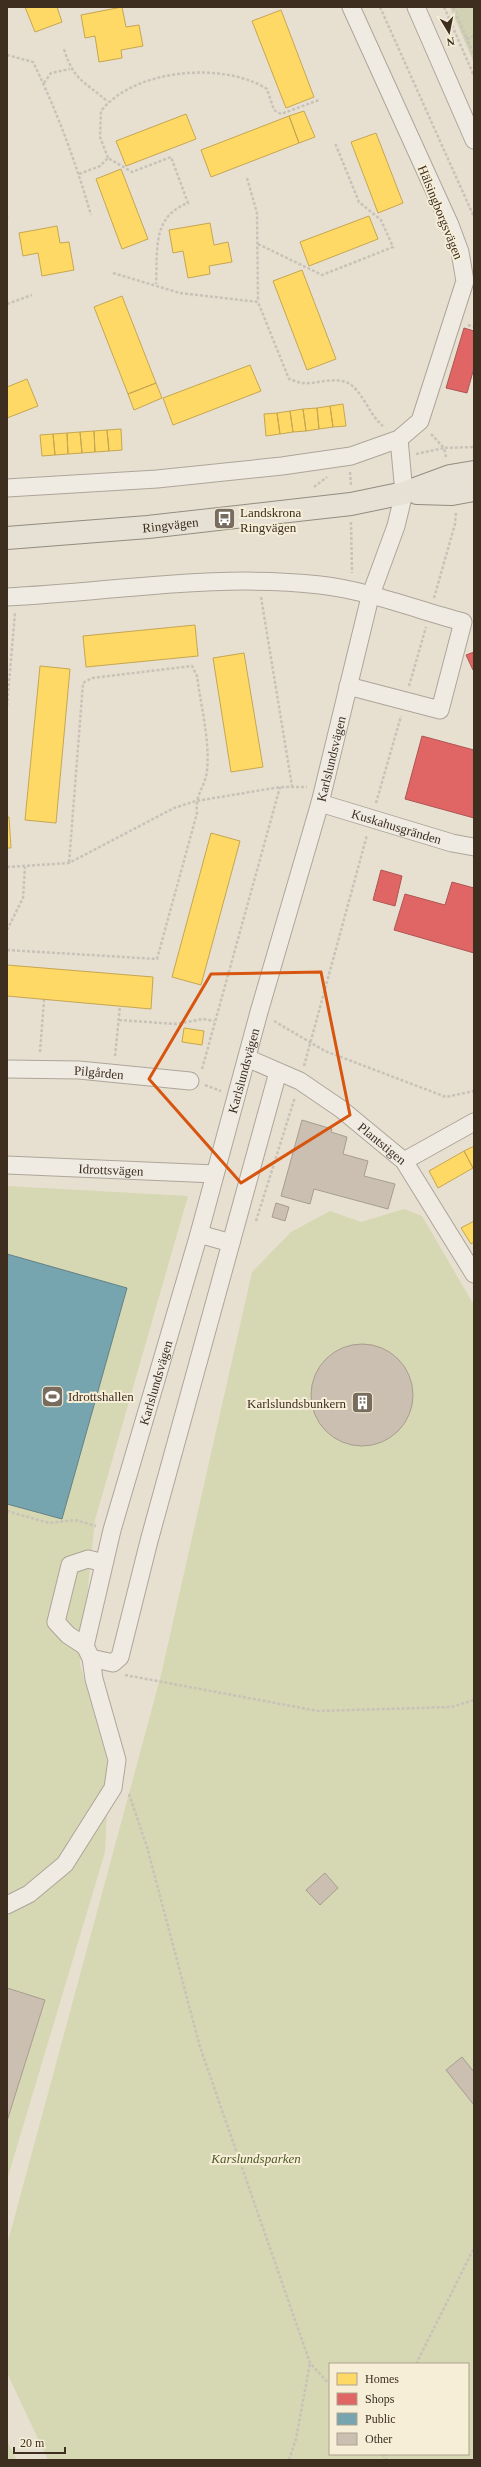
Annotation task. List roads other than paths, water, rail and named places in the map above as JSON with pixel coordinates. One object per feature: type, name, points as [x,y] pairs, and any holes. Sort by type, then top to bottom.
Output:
[{"type":"main road","name":"Ringvägen","points":[[455,493],[474,472]]},
{"type":"main road","name":"Ringvägen","points":[[7,538],[224,519],[351,504],[404,493],[455,493],[474,490]]},
{"type":"street","name":"Hälsingborgsvägen","points":[[351,7],[450,225],[460,252],[465,281],[420,421],[399,439]]},
{"type":"street","points":[[416,7],[474,140]]},
{"type":"street","points":[[7,488],[157,479],[282,466],[351,456],[399,439]]},
{"type":"street","name":"Karlslundsvägen","points":[[88,1652],[104,1563],[199,1234],[258,1012],[321,796],[370,596],[396,526],[404,493],[399,439]]},
{"type":"street","points":[[11,597],[206,581],[258,581],[321,585],[370,596],[464,622],[440,710],[348,686]]},
{"type":"street","name":"Kuskahusgränden","points":[[321,796],[452,843],[474,847]]},
{"type":"street","name":"Plantstigen","points":[[246,1058],[300,1081],[341,1109],[404,1161],[473,1268]]},
{"type":"street","name":"Pilgården","points":[[7,1069],[40,1069],[196,1076]]},
{"type":"street","points":[[104,1563],[88,1560],[70,1565],[56,1622],[68,1635],[88,1652],[113,1663],[120,1657],[149,1540],[278,1072]]},
{"type":"street","points":[[404,1161],[474,1122]]},
{"type":"street","name":"Idrottsvägen","points":[[7,1165],[215,1174]]},
{"type":"street","points":[[199,1234],[231,1243]]},
{"type":"street","points":[[7,1905],[29,1894],[65,1864],[113,1788],[118,1760],[94,1679],[88,1652]]},
{"type":"place","name":"Landskrona Ringvägen","points":[[224,519]]},
{"type":"place","name":"Idrottshallen","points":[[52,1396]]},
{"type":"place","name":"Karlslundsbunkern","points":[[362,1403]]},
{"type":"park label","name":"Karslundsparken","points":[[256,2158]]}]
